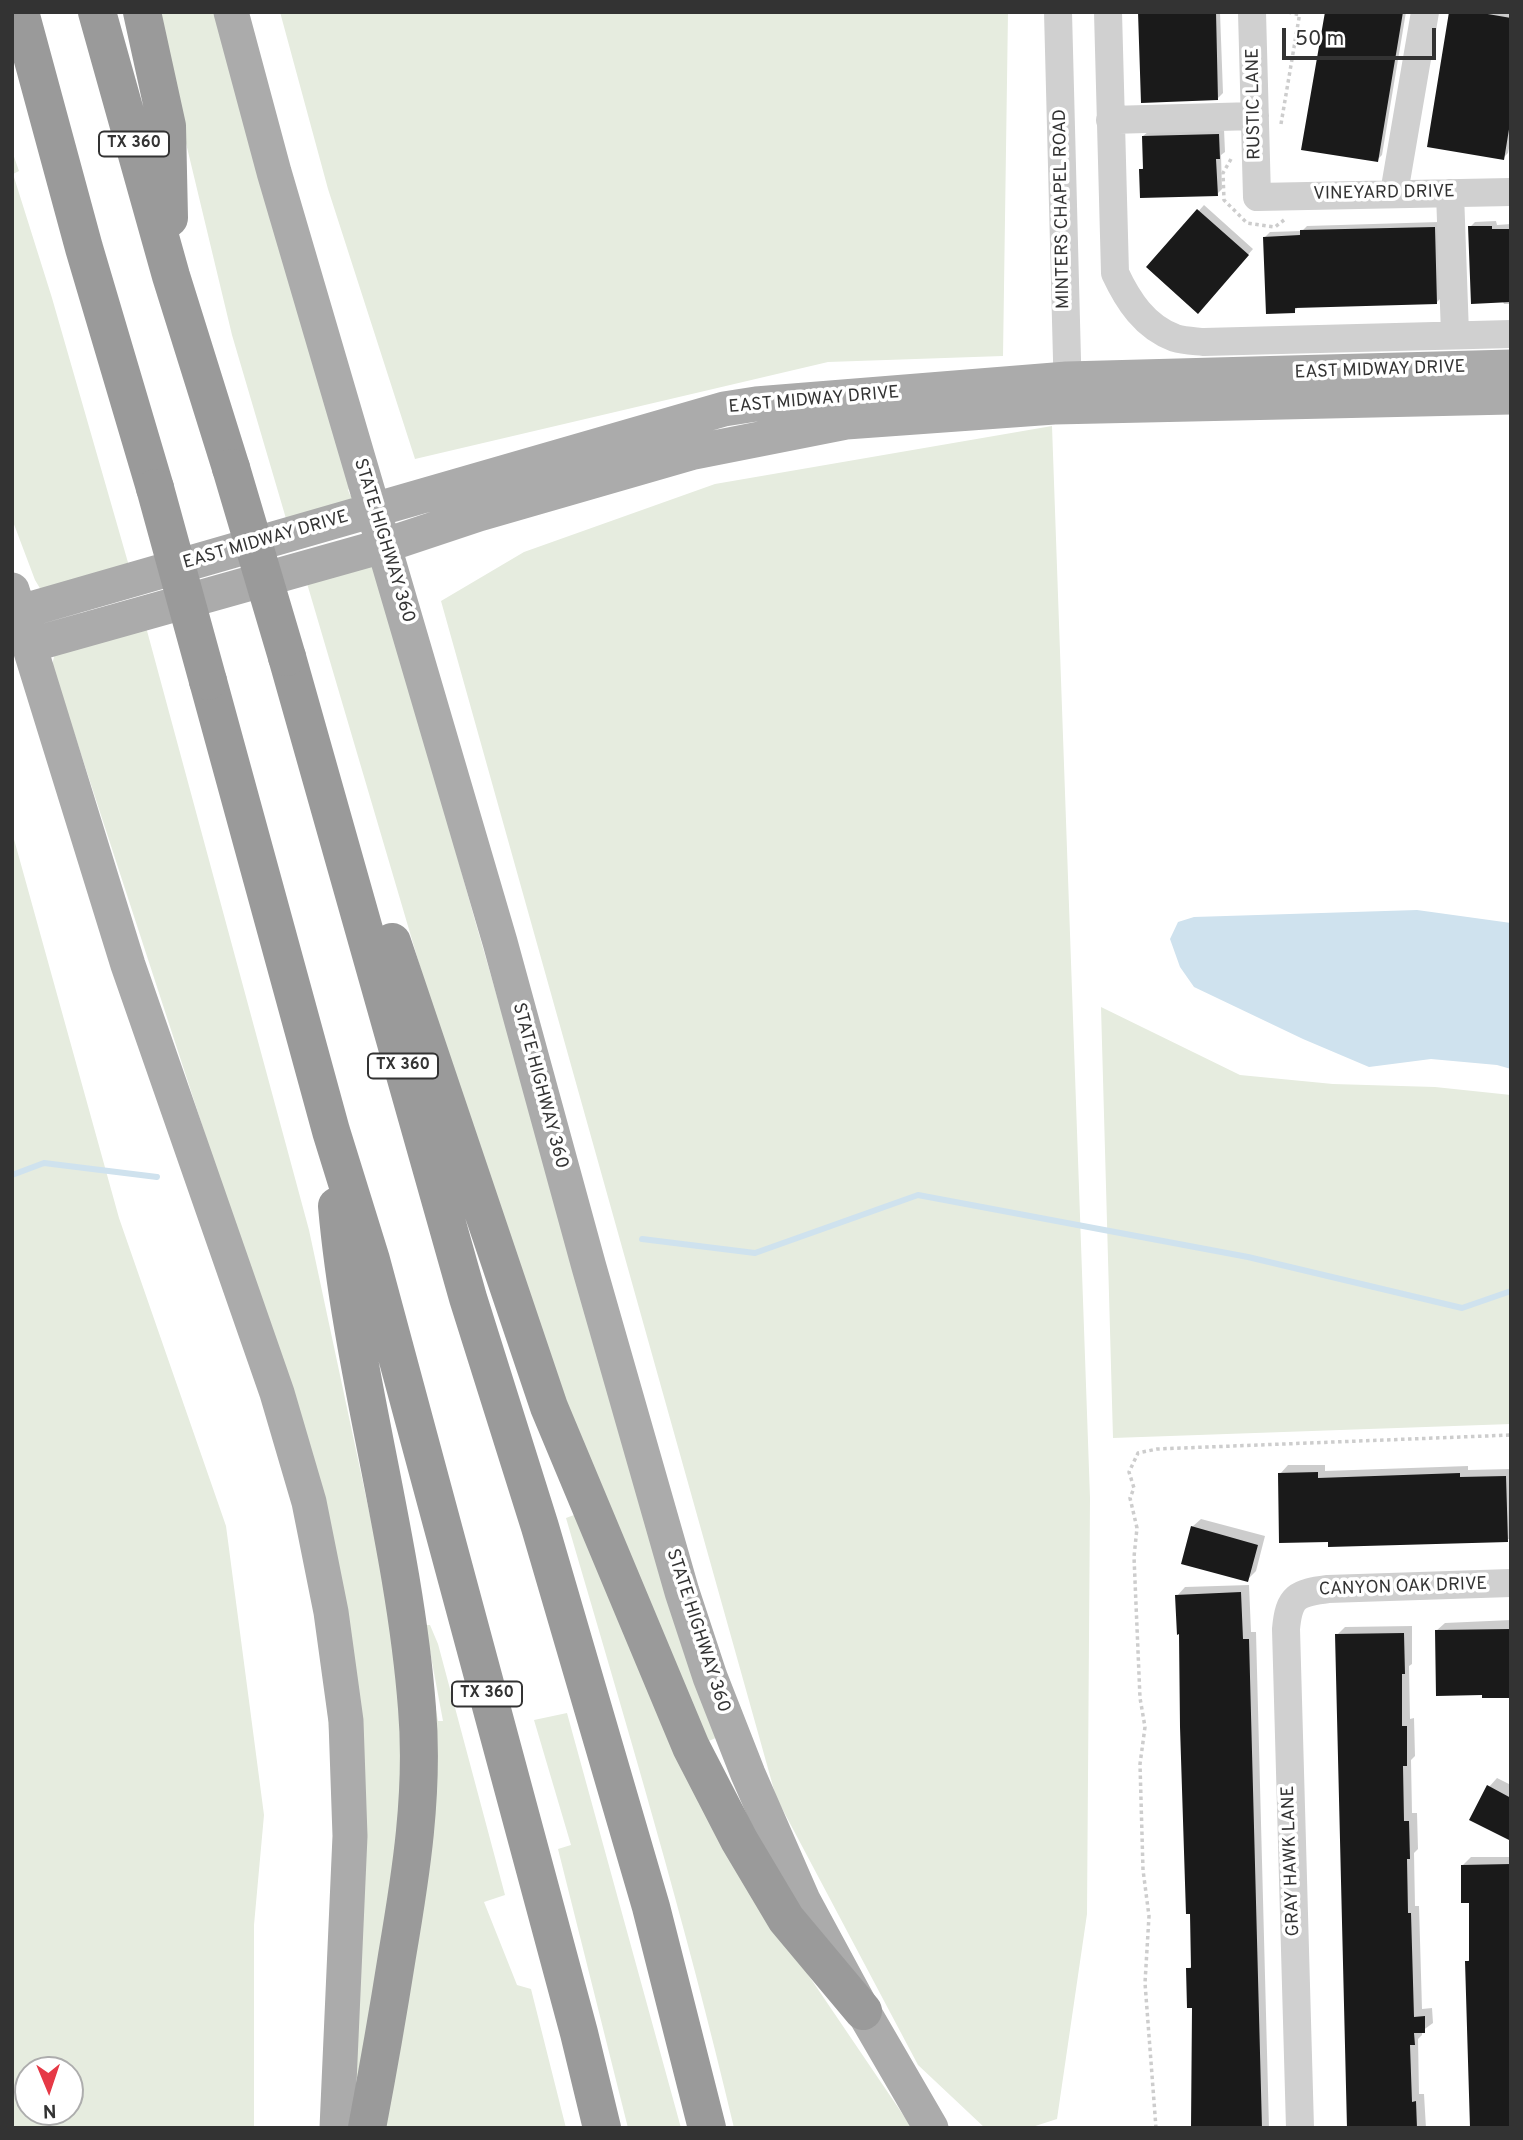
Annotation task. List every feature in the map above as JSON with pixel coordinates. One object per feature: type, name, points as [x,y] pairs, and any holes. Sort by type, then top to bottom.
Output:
[{"type":"highway","name":"TX 360","points":[[20,12],[84,248],[155,488],[331,1131],[371,1260],[602,2128]]},
{"type":"highway","name":"TX 360","points":[[97,12],[171,276],[287,657],[468,1298],[544,1540],[651,1907],[707,2128]]},
{"type":"highway","points":[[142,12],[167,126],[171,276]]},
{"type":"highway","points":[[12,73],[84,248]]},
{"type":"highway","points":[[337,835],[383,914],[549,1407],[691,1747],[739,1840],[786,1919],[863,2011]]},
{"type":"highway","points":[[331,1131],[343,1272],[408,1626],[418,1710],[419,1787],[414,1860],[367,2128]]},
{"type":"main road","name":"STATE HIGHWAY 360","points":[[231,12],[274,172],[500,942],[682,1592],[710,1677],[748,1774],[803,1900],[930,2128]]},
{"type":"main road","name":"EAST MIDWAY DRIVE","points":[[16,601],[373,510],[724,409],[756,404],[1068,393],[1511,367]]},
{"type":"main road","name":"EAST MIDWAY DRIVE","points":[[31,645],[383,545],[479,514],[694,452],[846,422],[1068,393],[1511,397]]},
{"type":"main road","points":[[16,601],[128,965],[276,1393],[309,1502],[331,1612],[346,1721],[350,1836],[337,2128]]},
{"type":"street","name":"MINTERS CHAPEL ROAD","points":[[1058,12],[1068,393]]},
{"type":"street","points":[[1108,12],[1115,273],[1127,299],[1149,324],[1176,338],[1203,342],[1511,334]]},
{"type":"street","name":"RUSTIC LANE","points":[[1252,12],[1264,122],[1257,197]]},
{"type":"street","points":[[1394,194],[1425,12]]},
{"type":"street","points":[[1110,120],[1264,122]]},
{"type":"street","name":"VINEYARD DRIVE","points":[[1257,197],[1511,192]]},
{"type":"street","points":[[1450,193],[1455,334]]},
{"type":"street","name":"CANYON OAK DRIVE","points":[[1296,1597],[1306,1592],[1328,1589],[1511,1583]]},
{"type":"street","name":"GRAY HAWK LANE","points":[[1296,1597],[1288,1609],[1286,1629],[1300,2128]]},
{"type":"path","points":[[1264,122],[1280,128],[1300,13],[1288,12]]},
{"type":"path","points":[[1156,2128],[1145,1983],[1149,1916],[1142,1844],[1140,1764],[1145,1727],[1140,1698],[1134,1557],[1138,1528],[1130,1498],[1134,1488],[1129,1472],[1138,1453],[1170,1449],[1511,1435]]},
{"type":"shaded area","points":[[158,12],[218,12],[352,486],[348,490],[350,495],[355,497],[352,501],[287,522],[232,335],[179,114]]},
{"type":"shaded area","points":[[280,12],[1008,12],[1003,356],[828,362],[415,459],[328,189]]},
{"type":"shaded area","points":[[12,151],[19,171],[13,174],[52,298],[129,566],[41,590],[12,519]]},
{"type":"shaded area","points":[[1052,426],[1090,1498],[1087,1914],[1057,2119],[1029,2128],[985,2128],[918,2065],[776,1797],[441,601],[524,552],[715,484]]},
{"type":"shaded area","points":[[370,563],[379,576],[474,917],[676,1615],[718,1737],[704,1743],[598,1494],[446,1055],[306,580]]},
{"type":"shaded area","points":[[146,627],[309,1230],[375,1539],[387,1579],[407,1796],[366,2079],[354,2078],[309,1453],[52,665],[55,653]]},
{"type":"shaded area","points":[[12,832],[119,1218],[226,1526],[264,1815],[254,1925],[254,2128],[12,2128]]},
{"type":"shaded area","points":[[1101,1007],[1240,1075],[1333,1084],[1435,1087],[1511,1095],[1511,1424],[1113,1438]]},
{"type":"shaded area","points":[[582,1512],[790,1948],[912,2128],[734,2128],[675,1898],[566,1518]]},
{"type":"shaded area","points":[[425,1625],[430,1625],[438,1644],[505,1895],[484,1902],[517,1985],[531,1989],[566,2128],[379,2128],[430,1677],[438,1721],[443,1721]]},
{"type":"shaded area","points":[[567,1713],[681,2128],[628,2128],[558,1849],[571,1845],[534,1720]]},
{"type":"water","points":[[1417,910],[1511,923],[1511,1069],[1497,1065],[1431,1059],[1369,1067],[1194,987],[1180,967],[1170,939],[1178,922],[1194,917]]},
{"type":"building","points":[[1138,12],[1216,12],[1218,100],[1141,103]]},
{"type":"building","points":[[1325,12],[1403,12],[1378,162],[1301,150]]},
{"type":"building","points":[[1449,12],[1476,12],[1511,18],[1511,117],[1504,160],[1427,147]]},
{"type":"building","points":[[1219,134],[1220,159],[1216,159],[1218,196],[1140,198],[1142,136]]},
{"type":"building","points":[[1197,209],[1249,255],[1198,314],[1146,267]]},
{"type":"building","points":[[1468,226],[1511,229],[1511,302],[1471,304]]},
{"type":"building","points":[[1435,227],[1437,304],[1295,308],[1295,313],[1266,314],[1263,237],[1300,235],[1300,230]]},
{"type":"building","points":[[1318,1472],[1318,1478],[1460,1473],[1460,1477],[1506,1476],[1508,1542],[1328,1547],[1328,1542],[1279,1543],[1278,1473]]},
{"type":"building","points":[[1191,1526],[1258,1545],[1248,1582],[1181,1564]]},
{"type":"building","points":[[1241,1592],[1243,1639],[1249,1639],[1262,2128],[1191,2128],[1192,2008],[1187,2008],[1186,1968],[1191,1968],[1190,1914],[1186,1914],[1179,1634],[1177,1635],[1175,1595]]},
{"type":"building","points":[[1511,1629],[1511,1698],[1482,1698],[1482,1695],[1436,1696],[1435,1630]]},
{"type":"building","points":[[1404,1633],[1402,1726],[1407,1726],[1407,1766],[1403,1766],[1404,1821],[1409,1821],[1408,1913],[1411,1913],[1414,2017],[1425,2016],[1425,2033],[1414,2033],[1415,2045],[1410,2045],[1412,2102],[1416,2101],[1417,2128],[1347,2128],[1335,1634]]},
{"type":"building","points":[[1487,1785],[1511,1798],[1511,1841],[1469,1820]]},
{"type":"building","points":[[1511,1864],[1511,2128],[1470,2128],[1465,1961],[1469,1961],[1469,1903],[1461,1903],[1461,1865]]},
{"type":"waterway","points":[[12,1175],[44,1163],[157,1177]]},
{"type":"waterway","points":[[642,1239],[755,1253],[918,1195],[1248,1257],[1462,1308],[1511,1291]]}]
